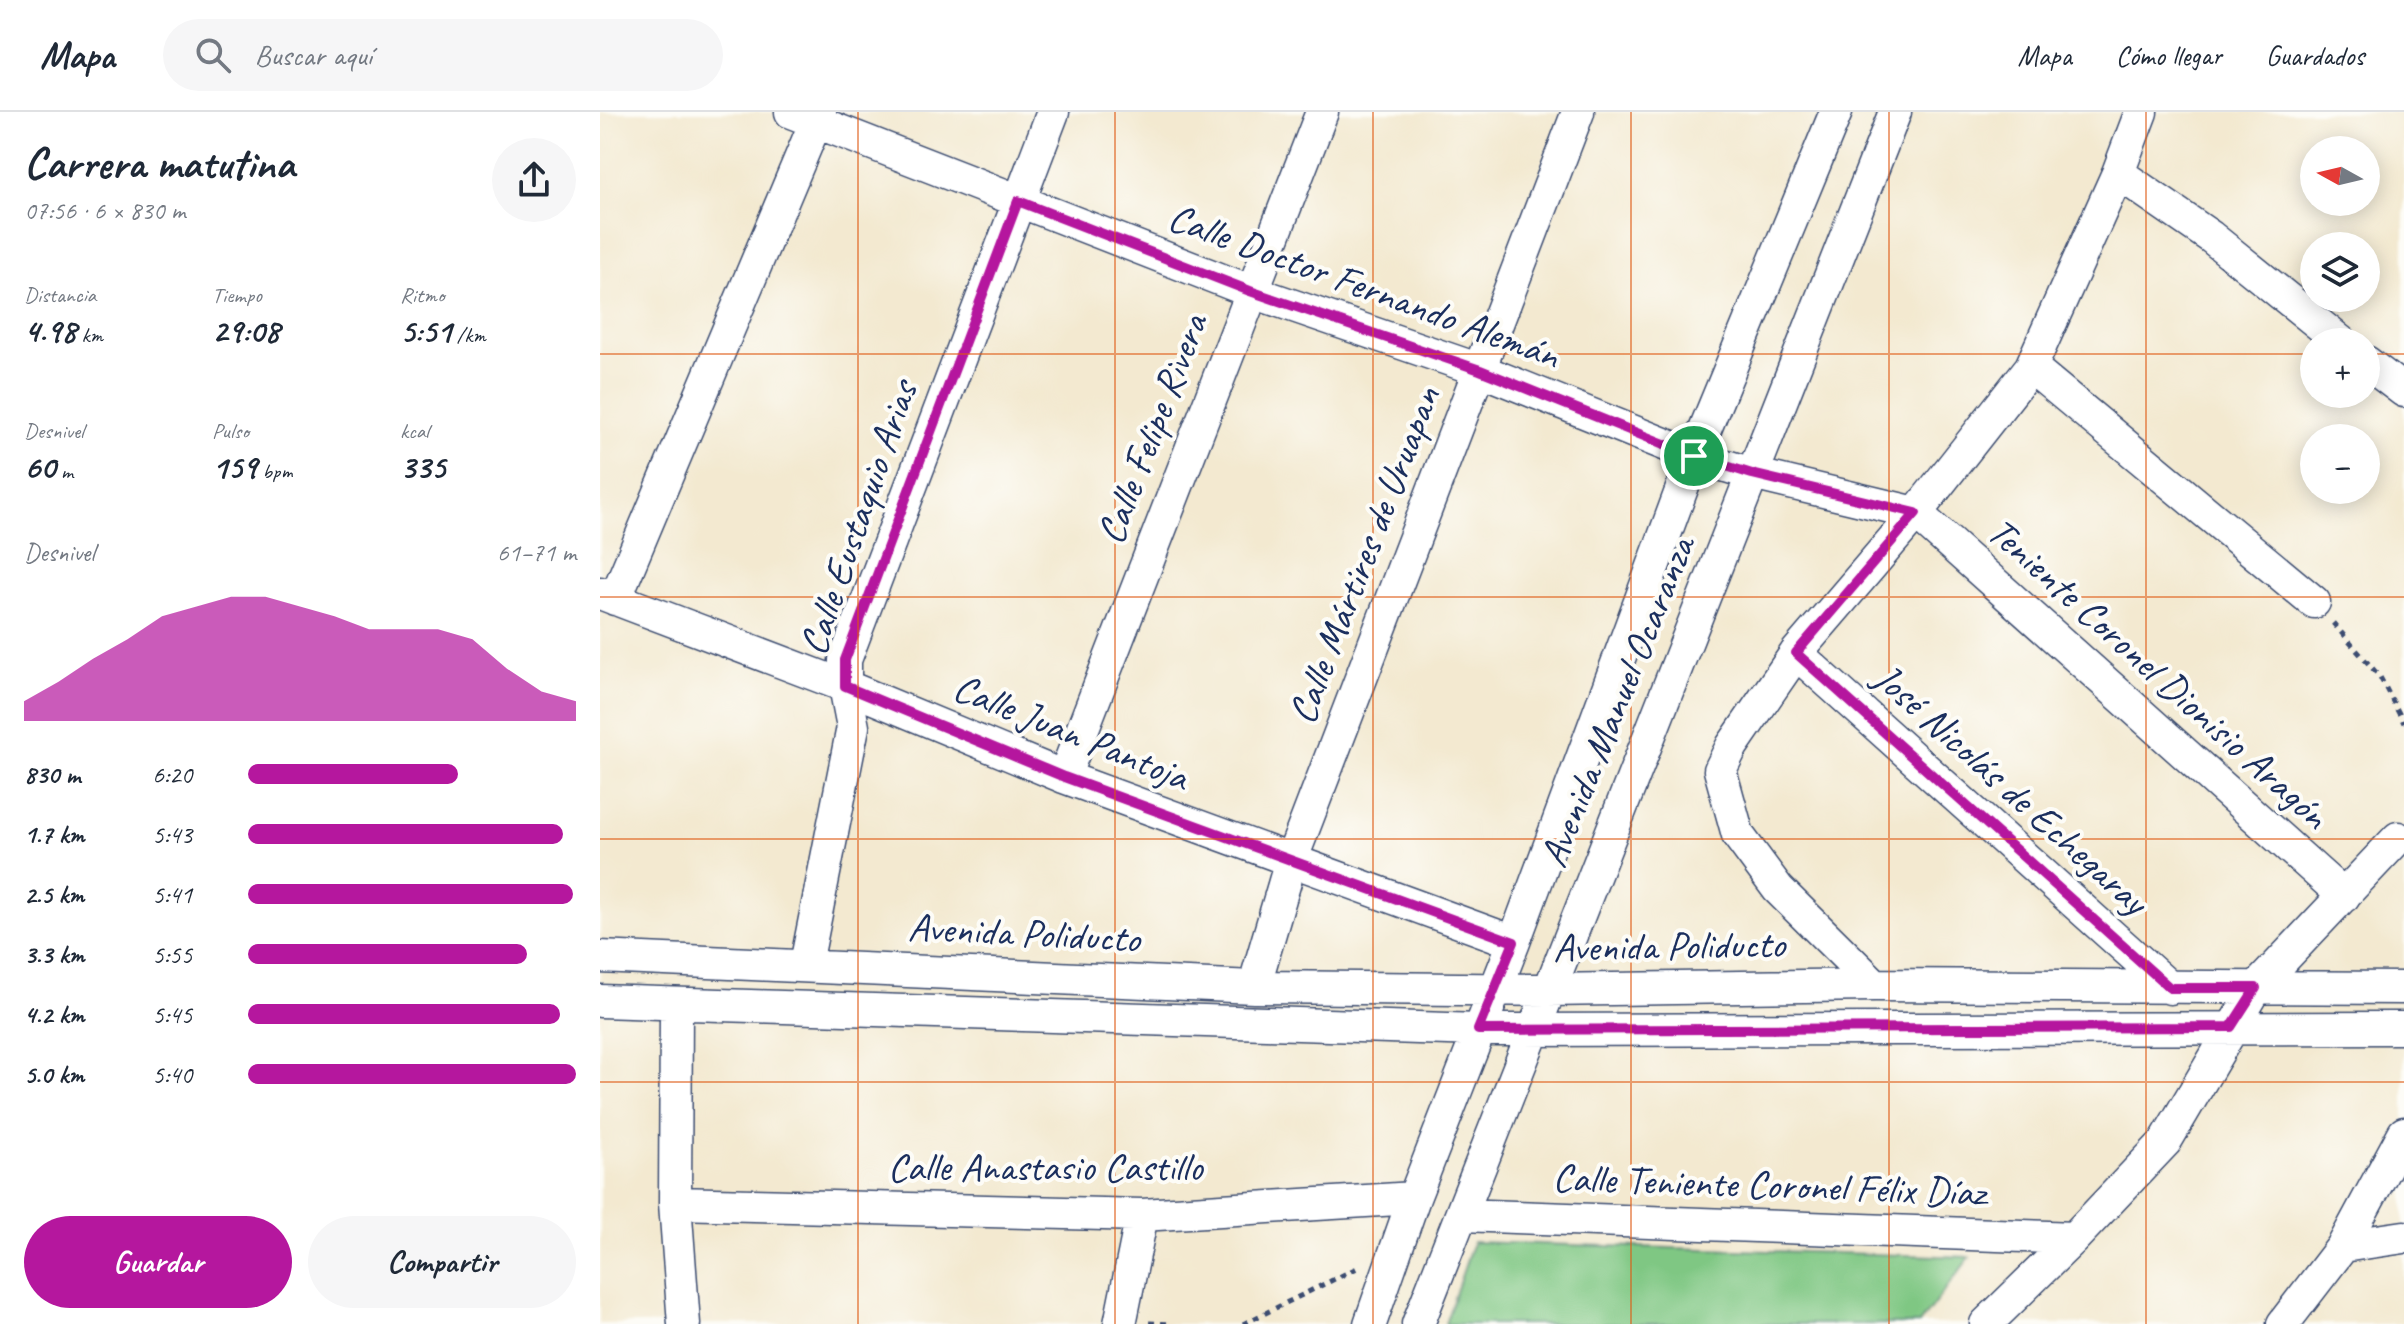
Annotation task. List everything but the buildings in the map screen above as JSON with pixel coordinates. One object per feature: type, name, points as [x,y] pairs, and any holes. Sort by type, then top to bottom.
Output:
[{"type":"street","name":"Calle Eustaquio Arias","points":[[806,964],[853,727],[845,686],[845,660],[1053,112]]},
{"type":"street","name":"Calle Felipe Rivera","points":[[1064,777],[1322,112]]},
{"type":"street","name":"Calle Mártires de Uruapan","points":[[1254,987],[1291,861],[1578,112]]},
{"type":"street","name":"Avenida Manuel Ocaranza","points":[[1370,1324],[1414,1198],[1514,942],[1694,456],[1836,112]]},
{"type":"street","name":"Avenida Manuel Ocaranza","points":[[1418,1324],[1895,112]]},
{"type":"street","points":[[1875,985],[1778,889],[1738,835],[1720,770],[1732,746],[1796,653],[1916,513],[2031,367],[2118,173],[2141,112]]},
{"type":"street","name":"Calle Doctor Fernando Alemán","points":[[809,115],[1018,201],[1250,291],[1480,370],[1694,456],[1752,474],[1916,513]]},
{"type":"street","points":[[607,596],[809,115]]},
{"type":"street","points":[[2118,173],[2211,237],[2324,328]]},
{"type":"street","points":[[2031,367],[2314,602]]},
{"type":"street","points":[[2380,373],[2404,391]]},
{"type":"street","name":"Teniente Coronel Dionisio Aragón","points":[[1916,513],[2344,896]]},
{"type":"street","name":"Calle Juan Pantoja","points":[[607,596],[845,686],[1064,777],[1514,942]]},
{"type":"street","name":"José Nicolás de Echegaray","points":[[1796,653],[2170,988]]},
{"type":"street","points":[[1986,1324],[2074,1238],[2165,1142],[2256,988],[2398,838]]},
{"type":"street","name":"Avenida Poliducto","points":[[600,957],[806,964],[1254,987],[1494,990],[1875,985],[2404,988]]},
{"type":"street","name":"Avenida Poliducto","points":[[600,1001],[1478,1030],[2404,1028]]},
{"type":"street","points":[[676,1004],[675,1203],[684,1324]]},
{"type":"street","points":[[2283,1324],[2343,1246],[2404,1133]]},
{"type":"street","name":"Calle Anastasio Castillo","points":[[675,1203],[1142,1215],[1414,1198]]},
{"type":"street","points":[[1120,1324],[1142,1215]]},
{"type":"street","name":"Calle Teniente Coronel Félix Díaz","points":[[1461,1215],[2074,1238]]},
{"type":"street","points":[[2343,1246],[2404,1237]]},
{"type":"path","points":[[2314,602],[2380,677],[2404,723]]},
{"type":"path","points":[[1243,1324],[1397,1248]]},
{"type":"path","points":[[1149,1324],[1171,1324]]},
{"type":"green space","points":[[1473,1242],[1970,1257],[1919,1324],[1445,1324]]},
{"type":"route","points":[[1018,201],[1250,291],[1480,370],[1694,456],[1752,474],[1916,513],[1796,653],[2170,988],[2256,988],[2231,1027],[1478,1030],[1514,942],[1064,777],[845,686],[845,660],[1018,201]]}]
